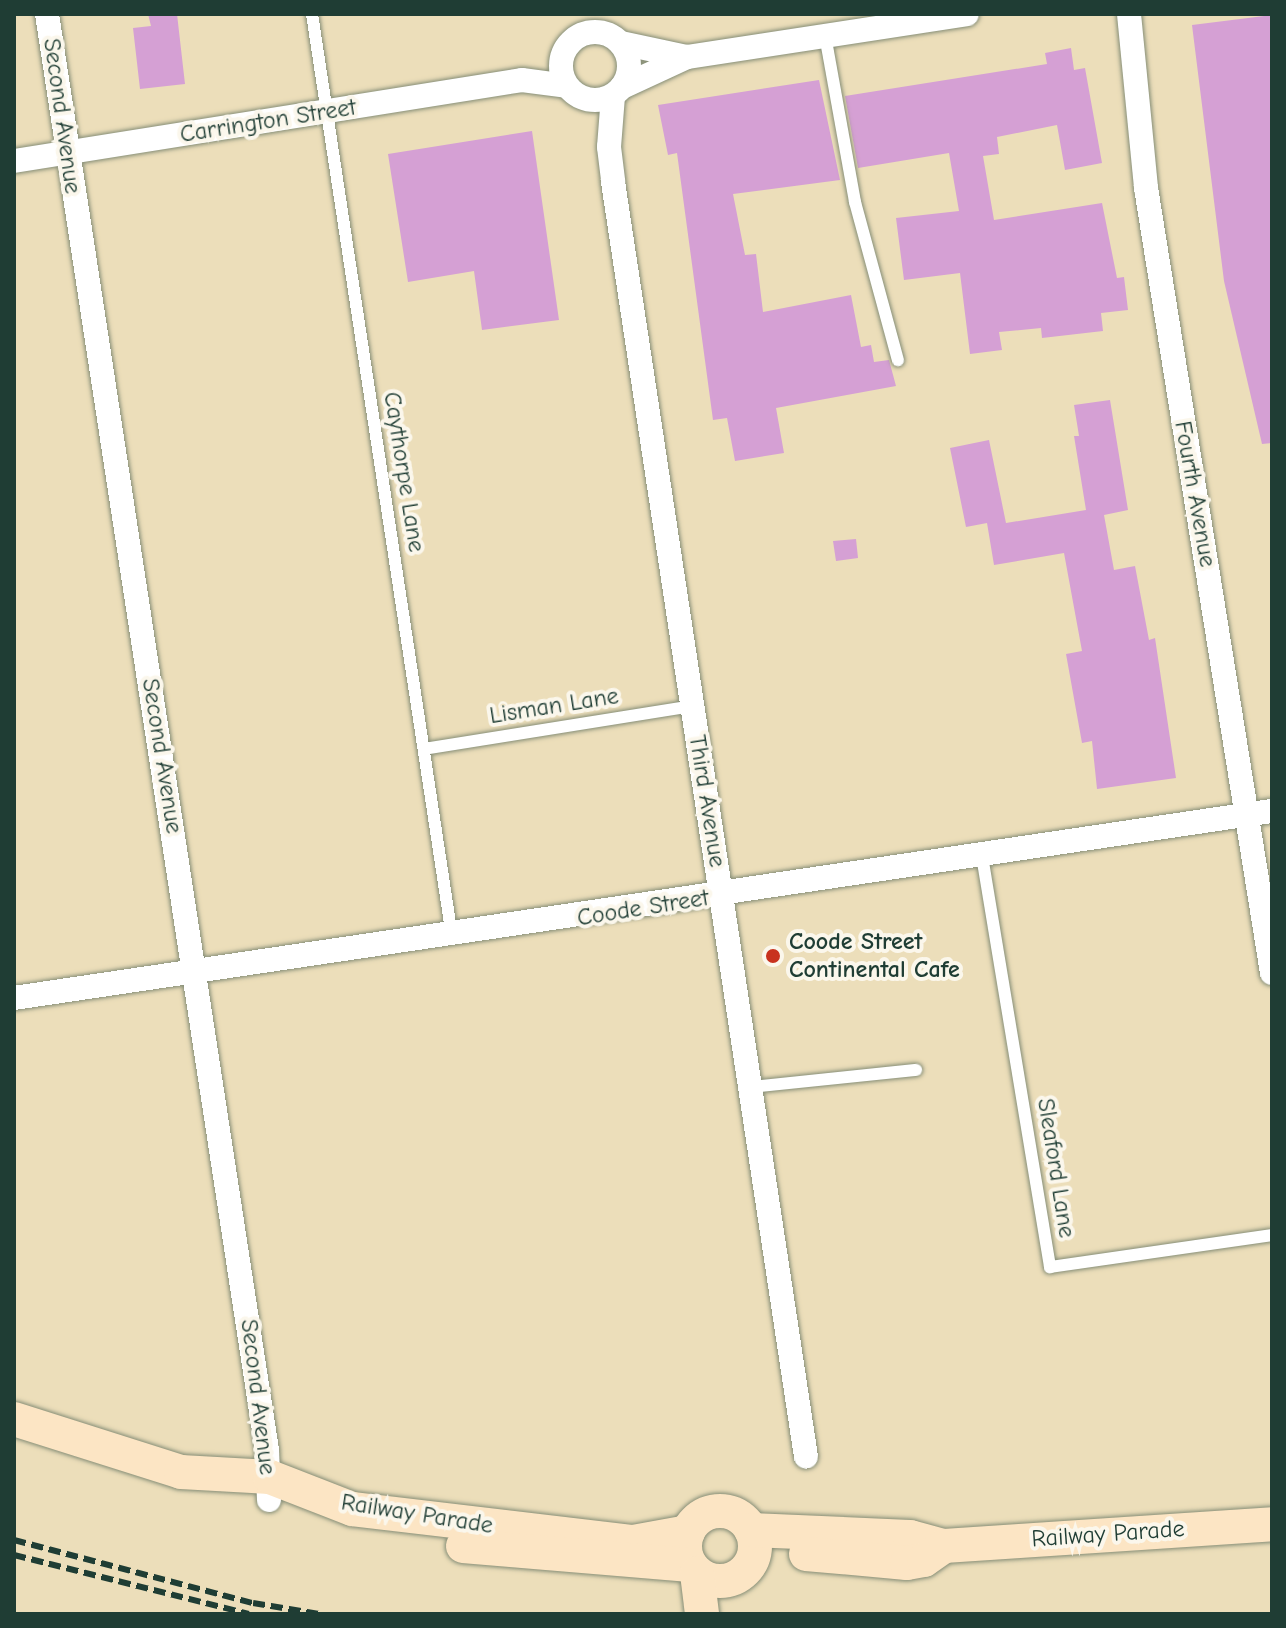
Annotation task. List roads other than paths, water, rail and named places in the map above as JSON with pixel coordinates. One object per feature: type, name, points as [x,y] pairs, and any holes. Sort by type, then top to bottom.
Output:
[{"type":"street","name":"Second Avenue","points":[[47,14],[66,153],[195,971],[269,1488]]},
{"type":"street","points":[[599,14],[629,60],[618,91]]},
{"type":"street","points":[[687,57],[616,39],[574,34],[567,86],[588,100],[618,91],[687,57],[967,14]]},
{"type":"street","name":"Fourth Avenue","points":[[1129,14],[1146,188],[1260,813],[1272,973]]},
{"type":"street","name":"Carrington Street","points":[[522,80],[574,34]]},
{"type":"street","name":"Carrington Street","points":[[14,161],[522,80],[567,86]]},
{"type":"street","name":"Third Avenue","points":[[609,147],[618,91]]},
{"type":"street","name":"Third Avenue","points":[[588,100],[609,147],[806,1456]]},
{"type":"street","name":"Coode Street","points":[[14,998],[452,937],[1260,813]]},
{"type":"street","name":"Railway Parade","points":[[14,1419],[181,1472],[269,1488],[353,1529],[470,1548],[718,1557],[830,1554],[907,1563],[924,1560],[944,1546],[1272,1524]]},
{"type":"street","name":"Railway Parade","points":[[14,1442],[199,1494],[269,1488]]},
{"type":"street","points":[[702,1614],[718,1557]]},
{"type":"street","points":[[718,1557],[724,1614]]},
{"type":"lane","name":"Caythorpe Lane","points":[[312,14],[452,937]]},
{"type":"lane","points":[[825,35],[855,202],[872,248],[898,360]]},
{"type":"lane","name":"Lisman Lane","points":[[424,749],[691,706]]},
{"type":"lane","name":"Sleaford Lane","points":[[982,856],[1050,1267],[1272,1235]]},
{"type":"lane","points":[[751,1087],[916,1070]]},
{"type":"railway","points":[[14,1540],[253,1603],[319,1614]]},
{"type":"railway","points":[[14,1555],[249,1614]]},
{"type":"place","name":"Coode Street Continental Cafe","points":[[773,956]]}]
